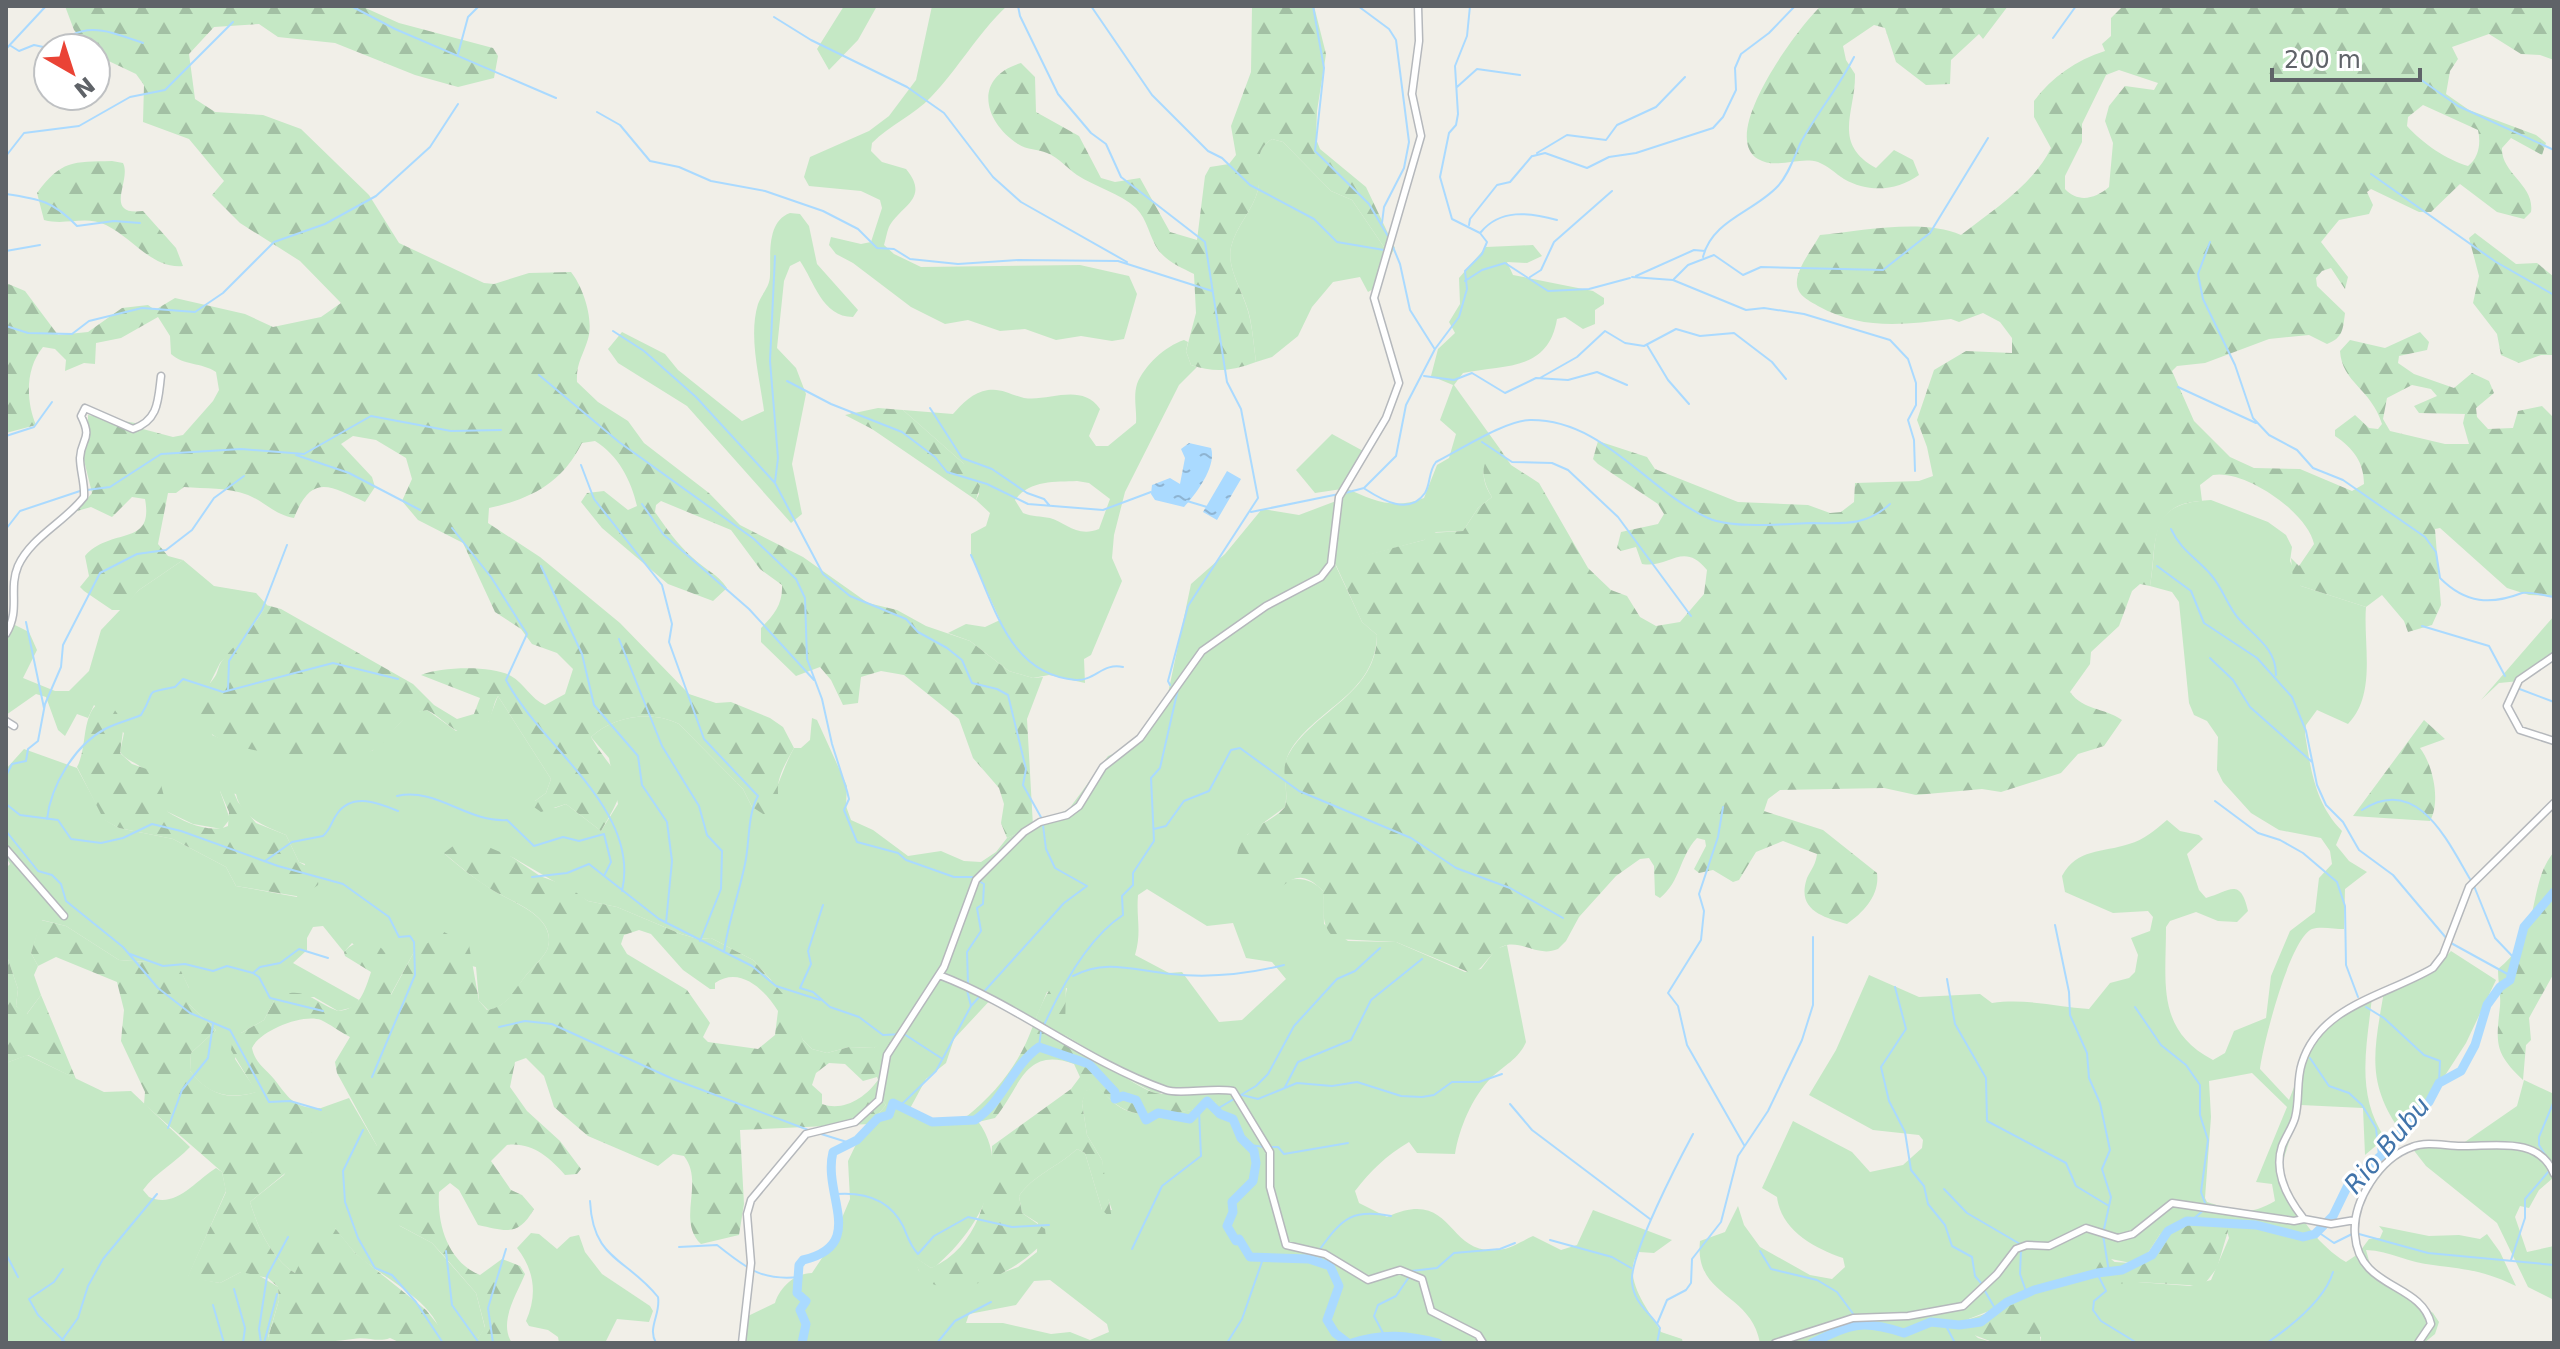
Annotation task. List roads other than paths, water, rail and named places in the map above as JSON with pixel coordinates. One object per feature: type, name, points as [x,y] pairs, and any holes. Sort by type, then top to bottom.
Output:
[{"type":"street","points":[[742,1343],[751,1263],[747,1214],[751,1200],[806,1134],[855,1122],[879,1100],[887,1055],[952,952],[976,880],[1024,832],[1040,822],[1067,815],[1079,806],[1103,767],[1131,749],[1140,738],[1202,651],[1266,606],[1321,577],[1331,564],[1339,497],[1386,418],[1399,383],[1374,298],[1421,136],[1412,94],[1419,41],[1418,6]]},
{"type":"street","points":[[6,634],[15,616],[14,584],[22,560],[37,541],[69,516],[84,497],[80,456],[87,442],[88,429],[81,416],[85,408],[133,429],[146,425],[157,412],[161,376]]},
{"type":"street","points":[[2554,656],[2519,680],[2508,699],[2511,718],[2520,730],[2554,741]]},
{"type":"street","points":[[6,721],[14,726]]},
{"type":"street","points":[[2304,1219],[2289,1196],[2279,1165],[2295,1120],[2300,1070],[2313,1040],[2328,1023],[2355,1006],[2433,968],[2443,955],[2469,887],[2554,803]]},
{"type":"street","points":[[6,849],[64,916]]},
{"type":"street","points":[[939,975],[973,988],[1125,1072],[1170,1092],[1212,1087],[1233,1091],[1270,1152],[1270,1187],[1286,1245],[1325,1254],[1368,1280],[1400,1270],[1422,1279],[1431,1311],[1478,1335],[1483,1343]]},
{"type":"street","points":[[2418,1343],[2429,1330],[2429,1317],[2421,1305],[2366,1266],[2355,1236],[2355,1220],[2374,1178],[2389,1161],[2415,1145],[2521,1145],[2551,1166],[2554,1174]]},
{"type":"street","points":[[1775,1343],[1853,1318],[1908,1316],[1963,1306],[1997,1274],[2016,1249],[2027,1245],[2049,1246],[2086,1228],[2118,1238],[2133,1234],[2172,1203],[2294,1221],[2304,1219],[2315,1223],[2355,1220]]},
{"type":"water","points":[[1189,443],[1211,448],[1211,463],[1204,479],[1184,507],[1155,500],[1151,494],[1152,485],[1170,478],[1180,484],[1185,458],[1181,449]]},
{"type":"water","points":[[1227,471],[1241,479],[1217,520],[1203,512]]},
{"type":"waterway","points":[[6,49],[46,6]]},
{"type":"waterway","points":[[351,6],[395,29],[556,98]]},
{"type":"waterway","points":[[458,54],[468,17],[479,6]]},
{"type":"waterway","points":[[1018,6],[1058,94],[1091,133],[1106,144],[1121,177],[1205,242],[1227,382],[1241,409],[1258,498],[1188,606],[1168,681],[1170,685]]},
{"type":"waterway","points":[[1091,6],[1152,95],[1208,151],[1222,158],[1250,185],[1314,219],[1337,242],[1384,250]]},
{"type":"waterway","points":[[1313,6],[1324,68],[1315,151],[1369,204],[1389,238]]},
{"type":"waterway","points":[[1358,6],[1389,29],[1396,40],[1409,142],[1404,168],[1384,207],[1382,223]]},
{"type":"waterway","points":[[1345,493],[1364,488],[1396,456],[1406,405],[1435,349],[1459,317],[1467,289],[1465,271],[1482,254],[1487,242],[1480,233],[1452,219],[1440,177],[1449,133],[1456,125],[1458,114],[1455,66],[1467,36],[1470,6]]},
{"type":"waterway","points":[[1533,156],[1545,153],[1587,168],[1609,157],[1636,153],[1713,128],[1723,117],[1736,90],[1735,68],[1741,54],[1769,33],[1795,6]]},
{"type":"waterway","points":[[2053,38],[2076,6]]},
{"type":"waterway","points":[[774,17],[811,40],[907,87],[944,113],[993,177],[1021,202],[1127,262]]},
{"type":"waterway","points":[[6,156],[24,133],[79,126],[130,97],[165,90],[233,22]]},
{"type":"waterway","points":[[81,32],[110,32]]},
{"type":"waterway","points":[[112,33],[143,43]]},
{"type":"waterway","points":[[11,46],[19,51],[32,46]]},
{"type":"waterway","points":[[1703,257],[1708,244],[1724,225],[1768,195],[1782,181],[1801,142],[1854,57]]},
{"type":"waterway","points":[[1457,87],[1477,69],[1520,75]]},
{"type":"waterway","points":[[1537,153],[1567,135],[1606,140],[1617,125],[1656,107],[1685,77]]},
{"type":"waterway","points":[[2420,79],[2458,106],[2554,150]]},
{"type":"waterway","points":[[6,326],[28,333],[72,334],[89,321],[142,308],[195,312],[223,293],[274,242],[325,224],[376,196],[430,147],[458,104]]},
{"type":"waterway","points":[[597,112],[620,125],[650,161],[679,167],[711,181],[765,191],[823,211],[858,229],[877,248],[894,249],[910,259],[958,264],[1018,260],[1118,261],[1212,291]]},
{"type":"waterway","points":[[1674,279],[1688,265],[1714,255],[1743,275],[1761,267],[1883,270],[1930,233],[1988,138]]},
{"type":"waterway","points":[[1469,225],[1470,219],[1497,185],[1510,182],[1532,156]]},
{"type":"waterway","points":[[2371,174],[2496,262],[2554,295]]},
{"type":"waterway","points":[[1530,277],[1541,270],[1554,242],[1612,191]]},
{"type":"waterway","points":[[6,194],[45,202],[77,226],[114,221],[140,223]]},
{"type":"waterway","points":[[1481,232],[1497,219],[1516,214],[1557,220]]},
{"type":"waterway","points":[[2210,242],[2198,274],[2203,299],[2235,365],[2253,418],[2269,435],[2297,450],[2313,468],[2343,480],[2425,537],[2436,552],[2440,578],[2459,593],[2479,600],[2525,593],[2554,597]]},
{"type":"waterway","points":[[6,251],[40,245]]},
{"type":"waterway","points":[[1393,247],[1410,310],[1434,348]]},
{"type":"waterway","points":[[1636,276],[1694,250],[1705,251]]},
{"type":"waterway","points":[[775,256],[770,361],[778,458],[775,482]]},
{"type":"waterway","points":[[1465,281],[1482,270],[1505,263],[1548,291],[1589,289],[1630,278]]},
{"type":"waterway","points":[[1632,277],[1673,280],[1746,310],[1764,308],[1804,314],[1890,340],[1908,359],[1916,383],[1916,405],[1908,420],[1914,440],[1915,471]]},
{"type":"waterway","points":[[1540,378],[1577,357],[1605,331],[1625,343],[1644,346],[1676,329],[1700,336],[1734,333],[1772,362],[1786,379]]},
{"type":"waterway","points":[[613,331],[644,351],[696,397],[775,483],[823,574],[850,596],[906,619],[918,632],[947,648],[962,660],[972,683],[1008,695],[1026,769],[1023,785],[1042,819]]},
{"type":"waterway","points":[[1647,345],[1668,380],[1689,404]]},
{"type":"waterway","points":[[1424,376],[1454,380],[1472,373],[1505,393],[1536,378],[1568,380],[1597,372],[1627,385]]},
{"type":"waterway","points":[[539,375],[619,442],[754,539],[796,579],[805,598],[807,659],[822,699],[849,799],[844,810],[857,842],[898,853],[906,860],[954,877],[972,877],[984,884],[983,904],[977,908],[981,931],[967,952],[968,984]]},
{"type":"waterway","points":[[787,381],[831,404],[902,432],[935,457],[947,472],[987,484],[1028,504],[1103,510],[1151,492]]},
{"type":"waterway","points":[[2178,387],[2256,423]]},
{"type":"waterway","points":[[6,436],[34,427],[52,402]]},
{"type":"waterway","points":[[930,408],[962,458],[992,469],[1027,493],[1044,499],[1049,505]]},
{"type":"waterway","points":[[87,490],[110,487],[161,454],[241,449],[304,454],[371,416],[451,431],[501,430]]},
{"type":"waterway","points":[[1365,489],[1395,504],[1411,504],[1425,493],[1436,462],[1496,430],[1530,420],[1556,423],[1580,431],[1602,443],[1686,506],[1708,518],[1730,524],[1853,522],[1871,517],[1890,504]]},
{"type":"waterway","points":[[1482,442],[1512,462],[1552,463],[1568,470],[1618,517],[1691,616]]},
{"type":"waterway","points":[[296,455],[349,473],[420,510]]},
{"type":"waterway","points":[[581,465],[594,499],[662,585],[672,624],[669,642],[704,739],[758,796],[752,812],[745,864],[724,952]]},
{"type":"waterway","points":[[6,776],[12,764],[26,761],[28,749],[38,741],[45,704],[61,667],[63,645],[100,573],[137,554],[166,550],[192,530],[214,498],[244,476]]},
{"type":"waterway","points":[[6,529],[20,511],[80,491]]},
{"type":"waterway","points":[[1251,512],[1339,494]]},
{"type":"waterway","points":[[1187,501],[1207,507]]},
{"type":"waterway","points":[[642,504],[663,534],[749,609],[814,680]]},
{"type":"waterway","points":[[452,528],[491,577],[527,634],[506,680],[522,705],[603,806],[617,833],[624,861],[622,891]]},
{"type":"waterway","points":[[2171,529],[2216,581],[2235,614],[2269,650],[2276,675]]},
{"type":"waterway","points":[[228,690],[229,661],[262,610],[287,545]]},
{"type":"waterway","points":[[971,555],[1007,635],[1035,666],[1053,675],[1076,680],[1088,678],[1110,667],[1123,667]]},
{"type":"waterway","points":[[541,566],[582,654],[594,705],[638,756],[642,785],[667,822],[672,861],[666,923]]},
{"type":"waterway","points":[[2157,566],[2191,591],[2204,623],[2257,658],[2292,697],[2306,731],[2317,785],[2326,805],[2343,822],[2359,850],[2393,875],[2447,939]]},
{"type":"waterway","points":[[26,622],[44,708]]},
{"type":"waterway","points":[[2422,626],[2489,646],[2505,676]]},
{"type":"waterway","points":[[619,639],[662,746],[699,806],[707,835],[722,851],[721,889],[700,941]]},
{"type":"waterway","points":[[2210,658],[2233,680],[2250,707],[2312,762]]},
{"type":"waterway","points":[[47,819],[59,780],[84,745],[105,729],[141,715],[152,694],[175,687],[183,679],[223,692],[333,663],[398,679]]},
{"type":"waterway","points":[[2517,688],[2554,702]]},
{"type":"waterway","points":[[1044,1025],[1088,950],[1123,915],[1122,896],[1133,885],[1133,873],[1154,841],[1151,778],[1160,768],[1178,689]]},
{"type":"waterway","points":[[1154,829],[1166,826],[1184,801],[1209,791],[1231,750],[1240,748],[1299,791],[1411,838],[1456,868],[1510,888],[1563,918]]},
{"type":"waterway","points":[[397,796],[425,796],[479,816],[507,820],[534,846],[563,837],[579,841],[604,834],[611,862],[605,874]]},
{"type":"waterway","points":[[2362,810],[2381,801],[2399,800],[2414,806],[2428,816],[2440,831],[2470,879]]},
{"type":"waterway","points":[[265,861],[292,842],[323,836],[337,814],[350,803],[366,801],[398,811]]},
{"type":"waterway","name":"Rio Bubu","points":[[2215,801],[2258,833],[2280,840],[2303,853],[2337,882],[2345,906],[2346,965],[2358,997]]},
{"type":"waterway","points":[[6,804],[20,815],[58,820],[71,839],[101,843],[123,838],[152,824],[181,831],[278,866],[343,884],[389,917],[399,937],[410,936],[414,942],[415,975],[372,1077]]},
{"type":"waterway","points":[[1723,807],[1718,837],[1699,894],[1704,911],[1701,940],[1668,993],[1678,1006],[1687,1045],[1744,1145]]},
{"type":"waterway","points":[[901,1105],[936,1071],[971,1006],[1064,903],[1087,886],[1055,868],[1046,849],[1043,825]]},
{"type":"waterway","points":[[6,831],[38,871],[52,875],[61,884],[66,901],[123,947],[158,988],[190,1013],[230,1030],[269,1102],[290,1101],[321,1110]]},
{"type":"waterway","points":[[532,877],[567,873],[589,864],[659,919],[752,966],[776,986],[820,1000]]},
{"type":"waterway","points":[[2474,886],[2495,938],[2516,960]]},
{"type":"waterway","name":"Rio Bubu","points":[[1812,1343],[1857,1326],[1877,1326],[1904,1333],[1931,1322],[1959,1325],[1981,1322],[2007,1302],[2034,1290],[2097,1273],[2122,1270],[2152,1255],[2168,1231],[2187,1221],[2256,1225],[2303,1237],[2315,1234],[2333,1216],[2350,1181],[2388,1150],[2410,1119],[2429,1102],[2439,1083],[2461,1071],[2475,1045],[2487,1005],[2500,987],[2510,980],[2524,927],[2554,892]]},
{"type":"waterway","points":[[823,905],[808,951],[811,964],[800,988],[813,992],[830,1007],[859,1017],[883,1035],[904,1034],[941,1058]]},
{"type":"waterway","points":[[2055,925],[2069,992],[2070,1015],[2087,1053],[2089,1078],[2100,1103],[2110,1150],[2102,1169],[2111,1197],[2104,1229]]},
{"type":"waterway","points":[[1657,1324],[1667,1300],[1686,1290],[1691,1283],[1692,1259],[1721,1222],[1738,1156],[1768,1111],[1802,1040],[1813,1005],[1813,937]]},
{"type":"waterway","points":[[2451,943],[2511,976]]},
{"type":"waterway","points":[[1217,1109],[1256,1086],[1268,1074],[1294,1026],[1337,979],[1355,971],[1380,948]]},
{"type":"waterway","points":[[253,973],[260,967],[280,963],[299,949],[328,958]]},
{"type":"waterway","points":[[130,954],[163,966],[185,964],[213,971],[227,966],[253,973],[259,977],[270,998],[323,1011]]},
{"type":"waterway","points":[[1285,1087],[1298,1062],[1351,1040],[1371,1000],[1422,959]]},
{"type":"waterway","points":[[1073,976],[1109,967],[1199,976],[1242,973],[1284,965]]},
{"type":"waterway","points":[[1947,979],[1955,1024],[1986,1078],[1987,1121],[2066,1163],[2076,1186],[2109,1206]]},
{"type":"waterway","points":[[1895,987],[1906,1029],[1881,1067],[1889,1101],[1905,1132],[1911,1170],[1924,1186],[1928,1204],[1945,1225],[1952,1246],[1972,1257],[1975,1276],[1981,1283]]},
{"type":"waterway","points":[[967,990],[971,1006]]},
{"type":"waterway","points":[[2135,1007],[2161,1045],[2186,1065],[2200,1085],[2200,1115],[2208,1140],[2201,1192],[2205,1203]]},
{"type":"waterway","name":"Rio Bubu","points":[[2366,1007],[2384,1018],[2424,1055],[2440,1061],[2439,1083]]},
{"type":"waterway","points":[[499,1027],[525,1021],[552,1024],[673,1079],[811,1131]]},
{"type":"waterway","points":[[168,1128],[182,1090],[208,1058],[213,1024]]},
{"type":"waterway","points":[[1039,1047],[1041,1031]]},
{"type":"waterway","name":"Rio Bubu","points":[[802,1343],[806,1324],[800,1310],[806,1301],[797,1293],[799,1265],[834,1243],[838,1231],[831,1168],[833,1152],[857,1140],[878,1118],[889,1115],[893,1103],[932,1122],[975,1120],[993,1104],[1022,1064],[1039,1047],[1089,1064],[1115,1092],[1115,1099],[1123,1096],[1136,1100],[1146,1120],[1158,1113],[1190,1119],[1207,1101],[1220,1114],[1233,1119],[1241,1138],[1254,1151],[1256,1163],[1253,1181],[1232,1202],[1233,1212],[1227,1226],[1250,1257],[1309,1259],[1330,1266],[1339,1286],[1327,1320],[1335,1333],[1348,1343]]},
{"type":"waterway","points":[[2310,1058],[2329,1086],[2349,1093],[2362,1105],[2376,1128],[2379,1156]]},
{"type":"waterway","points":[[1242,1095],[1258,1099],[1297,1083],[1332,1086],[1357,1082],[1401,1096],[1422,1097],[1434,1095],[1452,1082],[1479,1082],[1502,1074]]},
{"type":"waterway","points":[[2549,1161],[2539,1145],[2539,1137],[2554,1101]]},
{"type":"waterway","points":[[1510,1104],[1532,1130],[1650,1219]]},
{"type":"waterway","points":[[1132,1249],[1162,1186],[1201,1156],[1199,1111]]},
{"type":"waterway","points":[[363,1130],[343,1171],[345,1202],[358,1238],[375,1268],[392,1275],[416,1302],[443,1343]]},
{"type":"waterway","points":[[818,1133],[850,1143]]},
{"type":"waterway","points":[[1657,1343],[1660,1328],[1633,1290],[1633,1269],[1656,1208],[1693,1134]]},
{"type":"waterway","points":[[1270,1147],[1278,1147],[1284,1154],[1348,1143]]},
{"type":"waterway","points":[[1250,1145],[1264,1147]]},
{"type":"waterway","points":[[2511,1260],[2525,1218],[2525,1199],[2549,1171]]},
{"type":"waterway","points":[[1944,1189],[1967,1213],[2020,1244]]},
{"type":"waterway","points":[[62,1340],[78,1318],[88,1286],[103,1259],[157,1194]]},
{"type":"waterway","points":[[836,1194],[856,1194],[883,1203],[897,1217],[918,1254],[934,1236],[968,1217],[1012,1227],[1049,1225]]},
{"type":"waterway","points":[[590,1201],[592,1221],[604,1247],[658,1297],[653,1326],[656,1343]]},
{"type":"waterway","points":[[2192,1220],[2205,1209]]},
{"type":"waterway","points":[[1320,1249],[1335,1229],[1350,1218],[1367,1214],[1391,1216]]},
{"type":"waterway","points":[[2318,1232],[2334,1243],[2352,1234]]},
{"type":"waterway","points":[[2359,1234],[2428,1253],[2554,1265]]},
{"type":"waterway","points":[[2103,1235],[2109,1272]]},
{"type":"waterway","points":[[261,1343],[259,1329],[267,1276],[288,1237]]},
{"type":"waterway","points":[[1550,1240],[1612,1257],[1631,1268]]},
{"type":"waterway","points":[[1411,1271],[1437,1268],[1454,1253],[1500,1249],[1515,1243]]},
{"type":"waterway","points":[[679,1247],[717,1245],[754,1271],[773,1277],[799,1277]]},
{"type":"waterway","points":[[493,1343],[488,1308],[506,1249]]},
{"type":"waterway","points":[[2021,1249],[2020,1274],[2027,1294]]},
{"type":"waterway","points":[[446,1251],[452,1305],[479,1343]]},
{"type":"waterway","points":[[1760,1251],[1771,1269],[1817,1280],[1837,1292],[1854,1315]]},
{"type":"waterway","points":[[6,1254],[18,1277]]},
{"type":"waterway","name":"Rio Bubu","points":[[1320,1255],[1322,1262]]},
{"type":"waterway","points":[[1227,1343],[1242,1319],[1264,1256]]},
{"type":"waterway","points":[[63,1269],[54,1282],[29,1299],[38,1315],[66,1343]]},
{"type":"waterway","points":[[2267,1343],[2315,1303],[2333,1272]]},
{"type":"waterway","points":[[2097,1273],[2106,1291],[2094,1301],[2093,1310],[2101,1321],[2137,1343]]},
{"type":"waterway","points":[[1384,1335],[1374,1316],[1378,1305],[1396,1296],[1409,1277]]},
{"type":"waterway","points":[[234,1289],[245,1328],[243,1343]]},
{"type":"waterway","points":[[1985,1291],[1997,1312]]},
{"type":"waterway","points":[[264,1343],[277,1294]]},
{"type":"waterway","points":[[937,1343],[955,1321],[991,1302]]},
{"type":"waterway","points":[[213,1305],[224,1343]]},
{"type":"waterway","name":"Rio Bubu","points":[[1856,1322],[1857,1326]]},
{"type":"waterway","points":[[1945,1324],[1955,1343]]},
{"type":"waterway","name":"Rio Bubu","points":[[1352,1343],[1395,1336],[1438,1343]]}]
